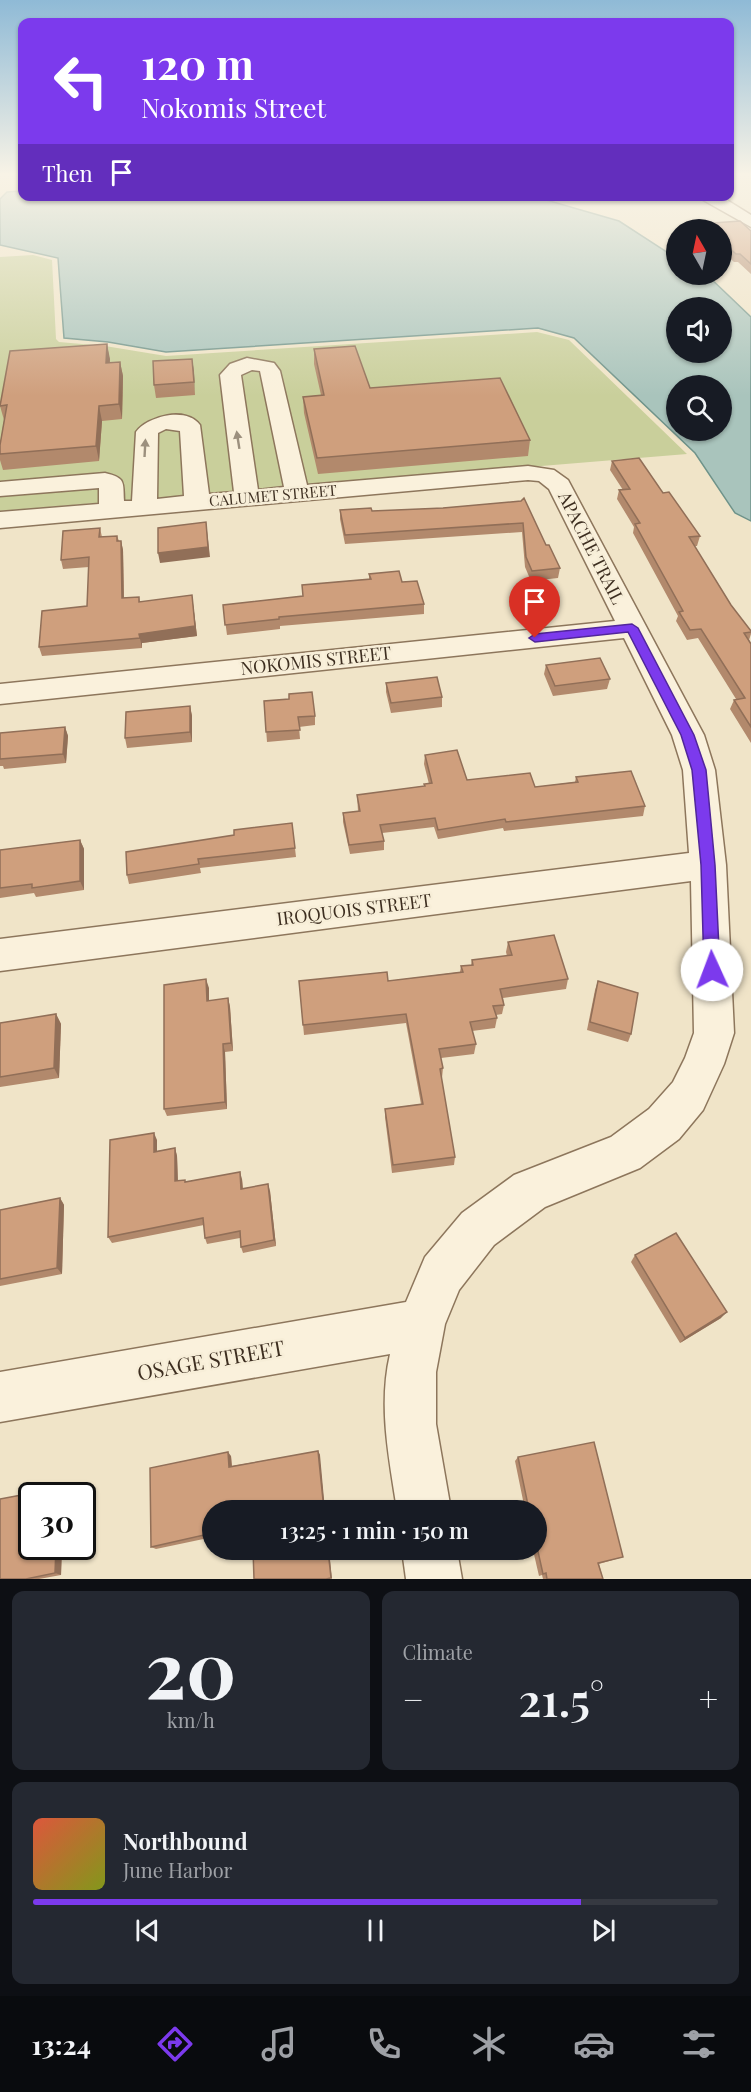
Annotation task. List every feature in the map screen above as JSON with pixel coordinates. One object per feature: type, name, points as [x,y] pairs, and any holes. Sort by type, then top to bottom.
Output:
[{"type":"street","points":[[247,498],[230,375],[233,370],[245,365],[260,364],[270,371],[297,494]]},
{"type":"street","points":[[144,507],[147,432],[150,428],[167,423],[189,425],[197,502]]},
{"type":"street","name":"CALUMET STREET","points":[[0,520],[528,473],[546,475]]},
{"type":"street","name":"APACHE TRAIL","points":[[421,1500],[410,1424],[411,1372],[421,1324],[442,1274],[478,1229],[530,1191],[625,1153],[664,1124],[688,1096],[704,1065],[714,1034],[708,865],[699,770],[687,735],[559,485],[546,475]]},
{"type":"street","points":[[0,489],[105,480],[111,482],[112,510]]},
{"type":"street","name":"NOKOMIS STREET","points":[[0,694],[632,628]]},
{"type":"street","name":"IROQUOIS STREET","points":[[0,955],[708,865]]},
{"type":"street","name":"OSAGE STREET","points":[[0,1397],[421,1324]]},
{"type":"street","points":[[431,1560],[434,1579]]},
{"type":"green space","points":[[33,255],[52,260],[56,339],[59,342],[105,346],[166,356],[537,332],[569,340],[666,434],[666,441],[674,441],[687,454],[0,511],[0,257]]},
{"type":"water","points":[[16,249],[662,249],[666,252],[666,285],[717,285],[730,297],[666,297],[666,363],[732,363],[732,299],[751,317],[751,521],[735,513],[695,453],[682,441],[732,441],[732,375],[666,375],[666,425],[574,338],[538,328],[166,352],[108,342],[64,338],[58,258]]},
{"type":"building","points":[[732,249],[751,249],[751,264],[740,254],[736,254]]},
{"type":"building","points":[[107,344],[106,363],[120,362],[119,404],[99,406],[96,446],[0,454],[7,405],[0,406],[10,351]]},
{"type":"building","points":[[355,346],[370,388],[500,378],[530,440],[317,458],[303,397],[324,395],[314,349]]},
{"type":"building","points":[[192,359],[194,382],[154,385],[153,361]]},
{"type":"building","points":[[639,458],[663,493],[669,492],[700,536],[689,537],[731,605],[751,631],[744,633],[751,644],[751,727],[734,700],[745,698],[701,629],[690,630],[679,612],[683,611],[635,524],[640,523],[619,490],[630,489],[612,461]]},
{"type":"building","points":[[524,498],[546,545],[549,545],[560,568],[532,571],[526,557],[523,523],[345,535],[340,510],[443,508],[521,501]]},
{"type":"building","points":[[206,522],[208,547],[158,553],[158,528]]},
{"type":"building","points":[[100,528],[99,537],[117,536],[117,541],[121,541],[122,598],[139,597],[139,602],[192,595],[195,626],[139,634],[140,638],[39,647],[42,611],[87,606],[89,557],[61,560],[63,531]]},
{"type":"building","points":[[399,571],[402,582],[417,581],[424,604],[279,617],[279,619],[225,625],[223,605],[303,596],[302,585],[371,579],[369,574]]},
{"type":"building","points":[[600,658],[610,679],[555,686],[546,665]]},
{"type":"building","points":[[437,677],[442,697],[391,703],[386,683]]},
{"type":"building","points":[[312,692],[315,716],[298,717],[300,730],[266,732],[264,701],[289,699],[289,694]]},
{"type":"building","points":[[190,706],[190,732],[125,738],[126,712]]},
{"type":"building","points":[[65,727],[63,754],[0,759],[0,733]]},
{"type":"building","points":[[457,750],[467,780],[530,773],[535,787],[578,782],[576,777],[631,771],[645,806],[506,822],[505,819],[438,830],[435,818],[380,825],[384,841],[349,845],[343,813],[360,811],[357,795],[425,786],[424,784],[432,783],[425,755]]},
{"type":"building","points":[[292,823],[295,848],[198,859],[199,864],[127,875],[126,852],[234,835],[234,830]]},
{"type":"building","points":[[80,840],[80,881],[32,888],[32,884],[0,888],[0,850]]},
{"type":"building","points":[[554,935],[568,979],[500,989],[504,1005],[493,1006],[497,1018],[470,1022],[476,1044],[439,1049],[443,1068],[440,1069],[455,1157],[393,1165],[385,1109],[423,1104],[406,1014],[303,1025],[299,981],[387,972],[388,981],[463,972],[461,966],[473,965],[472,960],[512,955],[508,942]]},
{"type":"building","points":[[206,979],[207,1001],[228,998],[231,1043],[223,1044],[225,1102],[164,1109],[164,985]]},
{"type":"building","points":[[598,981],[638,993],[631,1034],[590,1022]]},
{"type":"building","points":[[56,1014],[54,1068],[0,1077],[0,1023]]},
{"type":"building","points":[[154,1133],[154,1152],[175,1148],[175,1181],[185,1180],[185,1182],[240,1172],[241,1189],[268,1184],[274,1240],[241,1247],[240,1231],[205,1238],[203,1218],[108,1237],[110,1140]]},
{"type":"building","points":[[60,1198],[57,1268],[0,1279],[0,1210]]},
{"type":"building","points":[[676,1233],[727,1312],[685,1338],[635,1255]]},
{"type":"building","points":[[594,1442],[623,1557],[598,1563],[603,1579],[547,1579],[546,1573],[543,1574],[540,1560],[547,1560],[547,1500],[527,1500],[518,1457]]},
{"type":"building","points":[[318,1451],[323,1500],[202,1500],[202,1535],[151,1547],[150,1468],[228,1452],[229,1467]]},
{"type":"building","points":[[18,1496],[18,1560],[55,1560],[55,1573],[26,1579],[0,1579],[0,1499]]},
{"type":"building","points":[[253,1560],[329,1560],[331,1578],[254,1579]]},
{"type":"route","points":[[535,638],[632,628],[687,735],[699,770],[704,803],[712,970]]}]
